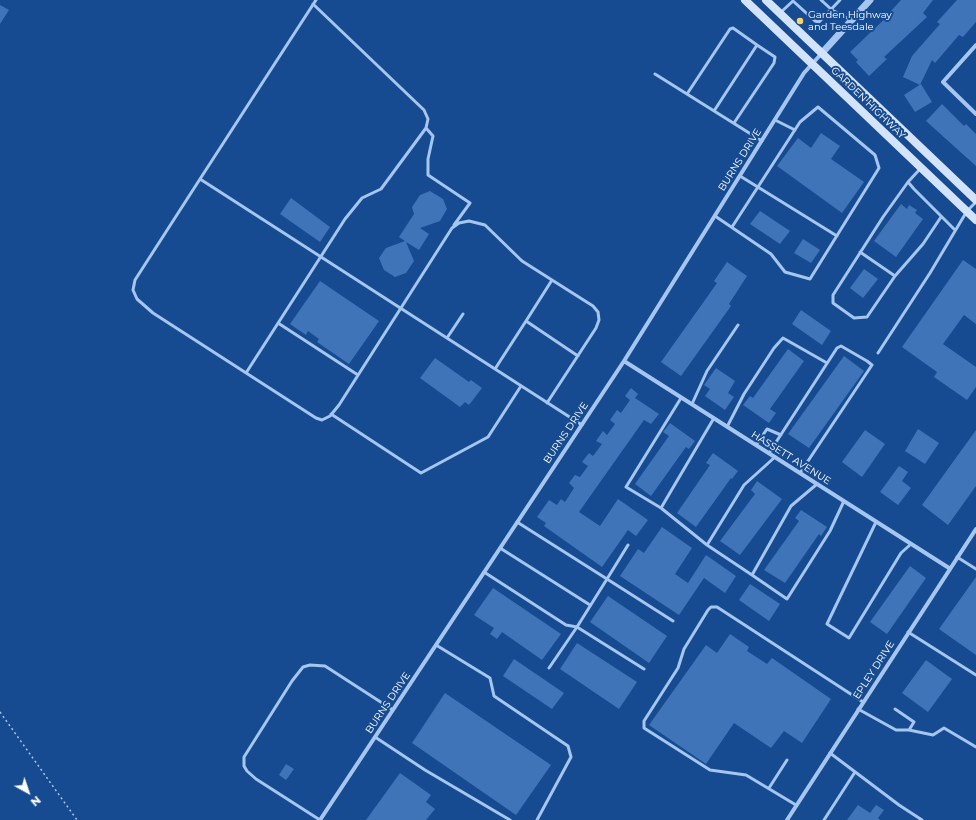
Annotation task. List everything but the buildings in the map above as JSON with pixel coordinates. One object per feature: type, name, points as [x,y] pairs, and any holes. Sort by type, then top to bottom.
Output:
[{"type":"main road","name":"GARDEN HIGHWAY","points":[[746,0],[976,220]]},
{"type":"main road","name":"GARDEN HIGHWAY","points":[[766,0],[976,201]]},
{"type":"street","points":[[822,53],[870,0]]},
{"type":"street","points":[[976,45],[943,82],[976,114]]},
{"type":"street","name":"BURNS DRIVE","points":[[320,820],[624,361],[804,73],[822,53]]},
{"type":"street","name":"HASSETT AVENUE","points":[[624,361],[949,568]]},
{"type":"street","name":"EPLEY DRIVE","points":[[786,820],[949,568],[976,529]]},
{"type":"lane","points":[[316,0],[135,280],[133,290],[137,299],[153,313],[316,418],[322,420],[332,414],[452,228],[470,203],[428,175],[428,158],[433,136],[426,128]]},
{"type":"lane","points":[[780,13],[794,0],[815,21],[822,21],[840,0]]},
{"type":"lane","points":[[821,0],[832,10],[851,20]]},
{"type":"lane","points":[[246,373],[345,219],[362,198],[381,189],[426,128],[428,118],[424,110],[313,4]]},
{"type":"lane","points":[[687,94],[730,28],[733,28],[775,58],[774,63],[734,124]]},
{"type":"lane","points":[[714,111],[757,45]]},
{"type":"lane","points":[[655,74],[762,141]]},
{"type":"lane","points":[[715,216],[771,254],[785,272],[810,279],[880,168],[875,155],[818,107],[800,122],[732,227]]},
{"type":"lane","points":[[775,120],[795,130]]},
{"type":"lane","points":[[922,168],[908,182],[860,252],[833,296],[833,303],[842,311],[854,318],[867,317],[895,276],[923,244],[941,217]]},
{"type":"lane","points":[[740,176],[837,236]]},
{"type":"lane","points":[[200,179],[582,425]]},
{"type":"lane","points":[[908,182],[955,230]]},
{"type":"lane","points":[[878,353],[930,273],[967,211],[976,201]]},
{"type":"lane","points":[[452,228],[469,220],[486,225],[522,261],[592,306],[598,312],[599,320],[596,328],[547,403]]},
{"type":"lane","points":[[860,252],[895,276]]},
{"type":"lane","points":[[495,369],[552,280]]},
{"type":"lane","points":[[447,338],[463,314]]},
{"type":"lane","points":[[526,321],[578,356]]},
{"type":"lane","points":[[278,323],[358,375]]},
{"type":"lane","points":[[692,404],[707,371],[738,325]]},
{"type":"lane","points":[[727,427],[744,394],[774,348],[783,338],[827,363]]},
{"type":"lane","points":[[769,453],[838,348],[842,346],[872,365],[800,473]]},
{"type":"lane","points":[[332,414],[421,473],[488,436],[521,386]]},
{"type":"lane","points":[[681,398],[626,487],[661,508],[707,545],[787,600],[830,531],[844,501]]},
{"type":"lane","points":[[661,508],[714,418]]},
{"type":"lane","points":[[756,445],[767,429],[781,435]]},
{"type":"lane","points":[[707,545],[744,485],[775,457]]},
{"type":"lane","points":[[752,575],[791,506],[817,484]]},
{"type":"lane","points":[[517,522],[673,621]]},
{"type":"lane","points":[[876,522],[827,624],[849,638],[901,553],[911,544]]},
{"type":"lane","points":[[549,668],[577,627],[628,545]]},
{"type":"lane","points":[[500,548],[590,605]]},
{"type":"lane","points":[[957,557],[976,569]]},
{"type":"lane","points":[[484,572],[566,625],[577,627],[644,669]]},
{"type":"lane","points":[[796,805],[746,775],[710,770],[644,728],[644,721],[678,668],[684,649],[711,607],[717,607],[863,702]]},
{"type":"lane","points":[[908,632],[976,675]]},
{"type":"lane","points":[[436,645],[490,678],[494,696],[568,746],[572,758],[536,820]]},
{"type":"lane","points":[[320,820],[256,779],[244,766],[244,757],[292,681],[303,667],[310,664],[325,666],[393,710]]},
{"type":"lane","points":[[858,709],[896,730],[909,730],[934,735],[944,728],[976,747]]},
{"type":"lane","points":[[895,709],[914,722],[909,730]]},
{"type":"lane","points":[[375,737],[425,770],[510,820]]},
{"type":"lane","points":[[830,753],[899,805],[922,820]]},
{"type":"lane","points":[[769,788],[787,760]]},
{"type":"lane","points":[[824,820],[855,772]]},
{"type":"path","points":[[0,712],[76,820]]},
{"type":"place","name":"Garden Highway and Teesdale","points":[[800,21]]}]
